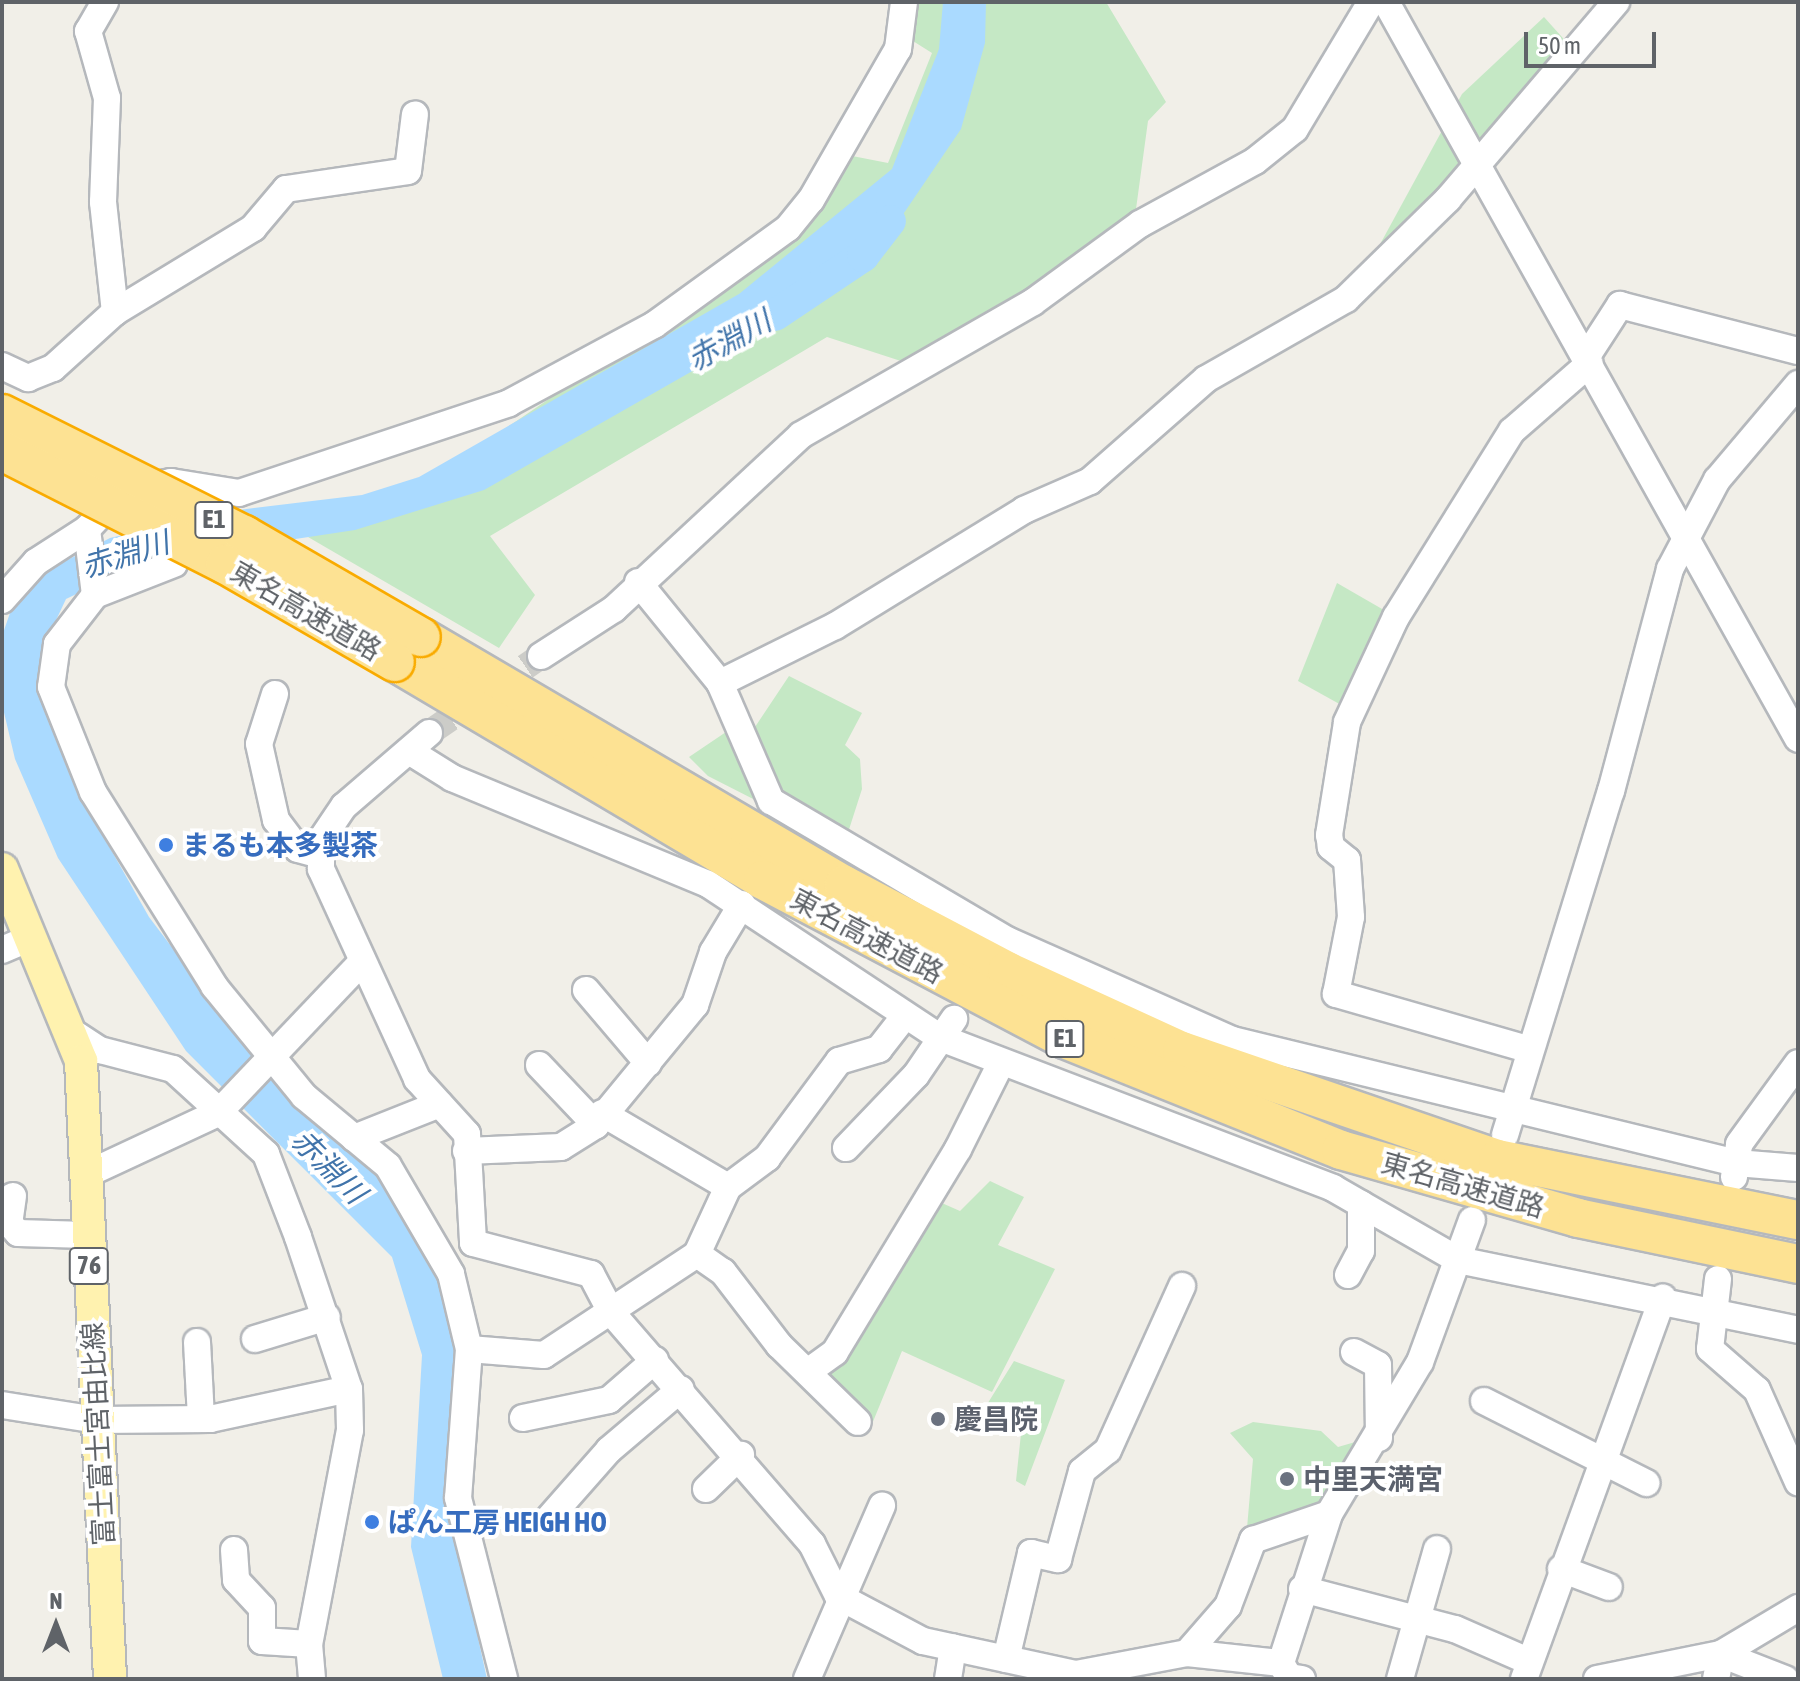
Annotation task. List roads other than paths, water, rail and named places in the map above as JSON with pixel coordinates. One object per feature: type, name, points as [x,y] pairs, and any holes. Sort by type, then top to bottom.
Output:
[{"type":"highway","name":"東名高速道路","points":[[2,414],[244,535],[408,650],[763,880],[1065,1039],[1341,1150],[1593,1221],[1798,1264]]},
{"type":"highway","name":"東名高速道路","points":[[2,451],[225,564],[408,650],[1007,971],[1182,1051],[1498,1159],[1798,1220]]},
{"type":"main road","name":"富士富士宮由比線","points":[[2,869],[75,1034],[110,1679]]},
{"type":"street","points":[[105,2],[88,31],[107,98],[103,202],[115,312]]},
{"type":"street","points":[[2,600],[36,562],[87,538],[123,491],[171,482],[239,493],[509,403],[654,325],[788,228],[811,200],[898,49],[904,2]]},
{"type":"street","points":[[541,656],[614,609],[638,582],[801,435],[1033,302],[1140,224],[1255,161],[1295,129],[1371,2]]},
{"type":"street","points":[[1386,2],[1588,359],[1683,542],[1798,739]]},
{"type":"street","points":[[720,683],[835,626],[1024,510],[1090,481],[1206,379],[1346,299],[1478,162],[1616,2]]},
{"type":"street","points":[[2,366],[28,378],[53,368],[115,312],[253,228],[286,189],[408,171],[415,114]]},
{"type":"street","points":[[1527,1049],[1336,994],[1351,917],[1347,860],[1331,847],[1329,835],[1347,722],[1396,617],[1512,431],[1588,359],[1620,305],[1798,351]]},
{"type":"street","points":[[1509,1123],[1527,1049],[1683,542],[1717,480],[1798,384]]},
{"type":"street","points":[[87,538],[95,595]]},
{"type":"street","points":[[174,564],[95,595],[51,663],[66,730],[144,881],[270,1054],[354,1138],[388,1166],[423,1217],[451,1274],[469,1349],[458,1498],[504,1679]]},
{"type":"street","points":[[638,582],[720,683],[771,801],[1009,941],[1232,1040],[1509,1123],[1735,1170],[1798,1168]]},
{"type":"street","points":[[275,694],[259,744],[276,820],[298,849],[321,855]]},
{"type":"street","points":[[429,733],[344,806],[321,840],[321,855],[360,964],[390,1007],[417,1079],[467,1134],[473,1243],[501,1255],[580,1267],[611,1312],[741,1455],[812,1544],[838,1596],[923,1641],[1075,1676],[1187,1653],[1250,1668],[1281,1663]]},
{"type":"street","points":[[409,751],[452,778],[742,904],[903,1018],[947,1028],[1000,1065],[1361,1204],[1458,1260],[1663,1298],[1798,1330]]},
{"type":"street","points":[[466,1151],[561,1147],[599,1119],[695,1005],[713,952],[742,904]]},
{"type":"street","points":[[2,950],[32,937]]},
{"type":"street","points":[[85,1175],[218,1113],[270,1054],[360,964]]},
{"type":"street","points":[[586,990],[648,1063]]},
{"type":"street","points":[[469,1349],[544,1355],[697,1254],[728,1187],[767,1158],[839,1061],[879,1049],[903,1018]]},
{"type":"street","points":[[846,1148],[947,1028]]},
{"type":"street","points":[[75,1034],[100,1050],[173,1069],[266,1154],[327,1317],[349,1389],[350,1430],[309,1644],[312,1679]]},
{"type":"street","points":[[1735,1170],[1739,1144],[1798,1063]]},
{"type":"street","points":[[539,1065],[599,1119],[728,1187]]},
{"type":"street","points":[[809,1371],[835,1352],[958,1149],[1000,1065]]},
{"type":"street","points":[[354,1138],[440,1104]]},
{"type":"street","points":[[13,1196],[9,1223],[18,1233],[88,1242]]},
{"type":"street","points":[[1348,1275],[1361,1251],[1361,1204]]},
{"type":"street","points":[[1302,1679],[1289,1677],[1281,1663],[1302,1589],[1329,1514],[1379,1438],[1420,1362],[1472,1220]]},
{"type":"street","points":[[2,1245],[88,1242]]},
{"type":"street","points":[[697,1254],[723,1272],[858,1422]]},
{"type":"street","points":[[1718,1279],[1711,1309],[1710,1349],[1757,1390],[1798,1482]]},
{"type":"street","points":[[1006,1659],[1031,1553],[1058,1559],[1082,1471],[1108,1450],[1182,1286]]},
{"type":"street","points":[[1302,1589],[1414,1616],[1525,1670],[1663,1298]]},
{"type":"street","points":[[255,1339],[327,1317]]},
{"type":"street","points":[[197,1342],[201,1419]]},
{"type":"street","points":[[1354,1352],[1378,1365],[1379,1438]]},
{"type":"street","points":[[523,1418],[609,1400],[655,1360]]},
{"type":"street","points":[[2,1405],[97,1420],[201,1419],[349,1389]]},
{"type":"street","points":[[550,1517],[609,1450],[681,1389]]},
{"type":"street","points":[[1484,1401],[1602,1458],[1646,1483]]},
{"type":"street","points":[[706,1489],[741,1455]]},
{"type":"street","points":[[807,1679],[838,1596],[882,1506]]},
{"type":"street","points":[[1187,1653],[1228,1606],[1253,1540],[1329,1514]]},
{"type":"street","points":[[1400,1679],[1414,1616],[1437,1549]]},
{"type":"street","points":[[234,1550],[236,1580],[262,1608],[262,1641],[309,1644]]},
{"type":"street","points":[[1561,1569],[1609,1587]]},
{"type":"street","points":[[1719,1666],[1798,1608]]},
{"type":"street","points":[[948,1679],[953,1647]]},
{"type":"street","points":[[1597,1679],[1719,1666],[1785,1679]]},
{"type":"water","points":[[943,2],[986,2],[985,43],[961,129],[887,238],[703,365],[484,490],[355,530],[143,562],[66,599],[42,650],[43,705],[75,786],[149,917],[283,1094],[385,1181],[439,1266],[458,1367],[445,1487],[487,1679],[443,1679],[411,1547],[422,1355],[392,1257],[186,1051],[58,858],[15,759],[2,704],[2,636],[10,613],[44,572],[110,538],[222,512],[362,495],[419,477],[739,294],[892,169],[939,49]]},
{"type":"waterway","name":"赤淵川","points":[[775,315],[863,256],[890,221]]},
{"type":"tunnel","points":[[429,733],[541,656]]},
{"type":"place","name":"まるも本多製茶","points":[[166,845]]},
{"type":"place","name":"慶昌院","points":[[938,1419]]},
{"type":"place","name":"中里天満宮","points":[[1287,1479]]},
{"type":"place","name":"ぱん工房 HEIGH HO","points":[[372,1522]]}]
